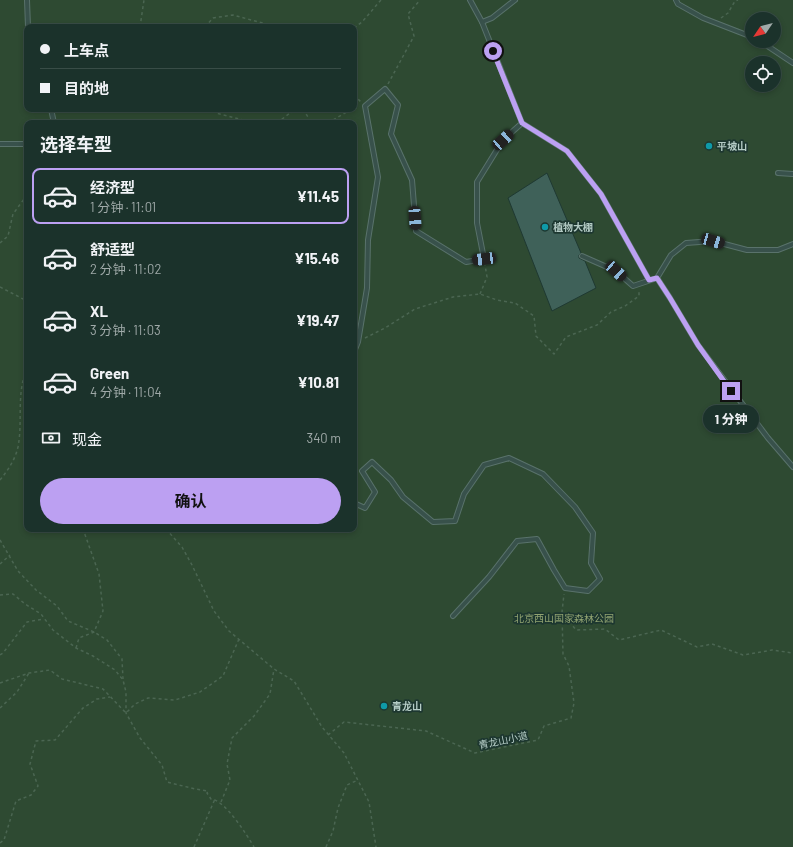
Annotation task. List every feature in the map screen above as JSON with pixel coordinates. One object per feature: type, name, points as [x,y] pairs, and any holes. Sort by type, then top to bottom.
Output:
[{"type":"lane","points":[[27,0],[28,24]]},
{"type":"lane","points":[[470,0],[482,22],[522,123],[567,151],[601,194],[649,280]]},
{"type":"lane","points":[[482,22],[492,18],[515,0]]},
{"type":"lane","points":[[676,0],[678,4],[703,18],[745,34]]},
{"type":"lane","points":[[770,48],[793,63]]},
{"type":"lane","points":[[358,342],[366,288],[368,240],[378,177],[365,106],[385,89],[398,105],[391,134],[412,180],[416,231],[466,262],[484,259],[477,223],[477,182],[503,140],[522,123]]},
{"type":"lane","points":[[0,144],[24,144]]},
{"type":"lane","points":[[778,173],[793,174]]},
{"type":"lane","points":[[582,256],[616,271],[633,286],[657,278],[671,255],[686,243],[713,241],[747,250],[778,250],[793,244]]},
{"type":"lane","points":[[657,278],[698,345],[768,438],[793,467]]},
{"type":"lane","points":[[357,504],[365,508],[375,492],[362,471],[372,462],[392,480],[403,497],[433,522],[455,522],[464,494],[484,465],[509,458],[543,474],[575,507],[593,533],[591,563],[600,579],[588,591],[565,588],[538,539],[517,541],[489,577],[452,616]]},
{"type":"path","points":[[140,24],[144,0]]},
{"type":"path","points":[[357,26],[381,0]]},
{"type":"path","points":[[385,89],[414,36],[408,14],[420,0]]},
{"type":"path","points":[[715,22],[728,13],[734,1],[738,0]]},
{"type":"path","points":[[208,24],[213,18],[233,15],[266,24]]},
{"type":"path","points":[[357,97],[365,106]]},
{"type":"path","points":[[216,112],[243,120]]},
{"type":"path","points":[[281,120],[293,112]]},
{"type":"path","points":[[335,120],[347,112]]},
{"type":"path","points":[[0,243],[8,236],[13,214],[24,199]]},
{"type":"path","points":[[480,294],[488,277],[484,259]]},
{"type":"path","points":[[358,342],[385,328],[415,309],[454,297],[480,294],[515,304],[534,316],[536,336],[554,354],[566,337],[597,325],[611,312],[625,306],[638,296],[640,284]]},
{"type":"path","points":[[0,287],[24,299]]},
{"type":"path","points":[[0,480],[12,464],[18,447],[22,380],[24,376]]},
{"type":"path","points":[[76,648],[79,638],[94,632],[103,611],[99,574],[84,532]]},
{"type":"path","points":[[169,532],[182,548],[192,565],[214,611],[229,631],[274,669],[294,681],[322,727],[344,753],[369,802],[376,847]]},
{"type":"path","points":[[0,540],[18,571],[36,590],[57,606],[68,621],[94,632],[107,640],[122,659],[123,680],[127,700],[126,713]]},
{"type":"path","points":[[0,564],[10,555]]},
{"type":"path","name":"青龙山小道","points":[[328,735],[344,722],[426,731],[475,753],[538,740],[544,726],[571,718],[574,703],[569,666],[563,654],[562,612],[565,588]]},
{"type":"path","points":[[0,595],[13,594],[24,604],[41,614],[53,630],[76,648],[93,656],[115,670],[123,680]]},
{"type":"path","points":[[562,612],[576,630],[604,629],[619,640],[661,630],[698,648],[712,644],[743,655],[772,650],[793,652]]},
{"type":"path","points":[[0,654],[3,653],[27,622],[45,619]]},
{"type":"path","points":[[126,713],[135,704],[148,698],[175,700],[200,692],[223,676],[240,639]]},
{"type":"path","points":[[220,802],[230,780],[226,764],[232,738],[254,716],[270,694],[274,669]]},
{"type":"path","points":[[0,682],[29,673],[50,670],[62,679],[102,688],[126,713],[140,738],[162,765],[167,782],[195,789],[206,790],[211,799],[215,799],[220,802],[236,820],[254,847]]},
{"type":"path","points":[[0,708],[17,692],[29,673]]},
{"type":"path","points":[[0,843],[4,840],[16,802],[31,795],[38,786],[30,764],[36,741],[54,740],[83,708],[97,699],[110,697]]},
{"type":"path","points":[[326,847],[333,831],[338,808],[347,785],[358,780]]},
{"type":"path","points":[[194,847],[215,799]]},
{"type":"green space","name":"北京西山国家森林公园","points":[[0,0],[793,0],[793,847],[0,847]]},
{"type":"building","name":"植物大棚","points":[[547,173],[581,253],[579,258],[585,261],[596,288],[552,311],[508,198]]},
{"type":"place","name":"平坡山","points":[[709,146]]},
{"type":"place","name":"植物大棚","points":[[545,227]]},
{"type":"place","name":"青龙山","points":[[384,706]]},
{"type":"route","points":[[493,51],[522,123],[567,151],[584,172],[601,194],[649,280],[657,278],[698,345],[731,391]]}]
